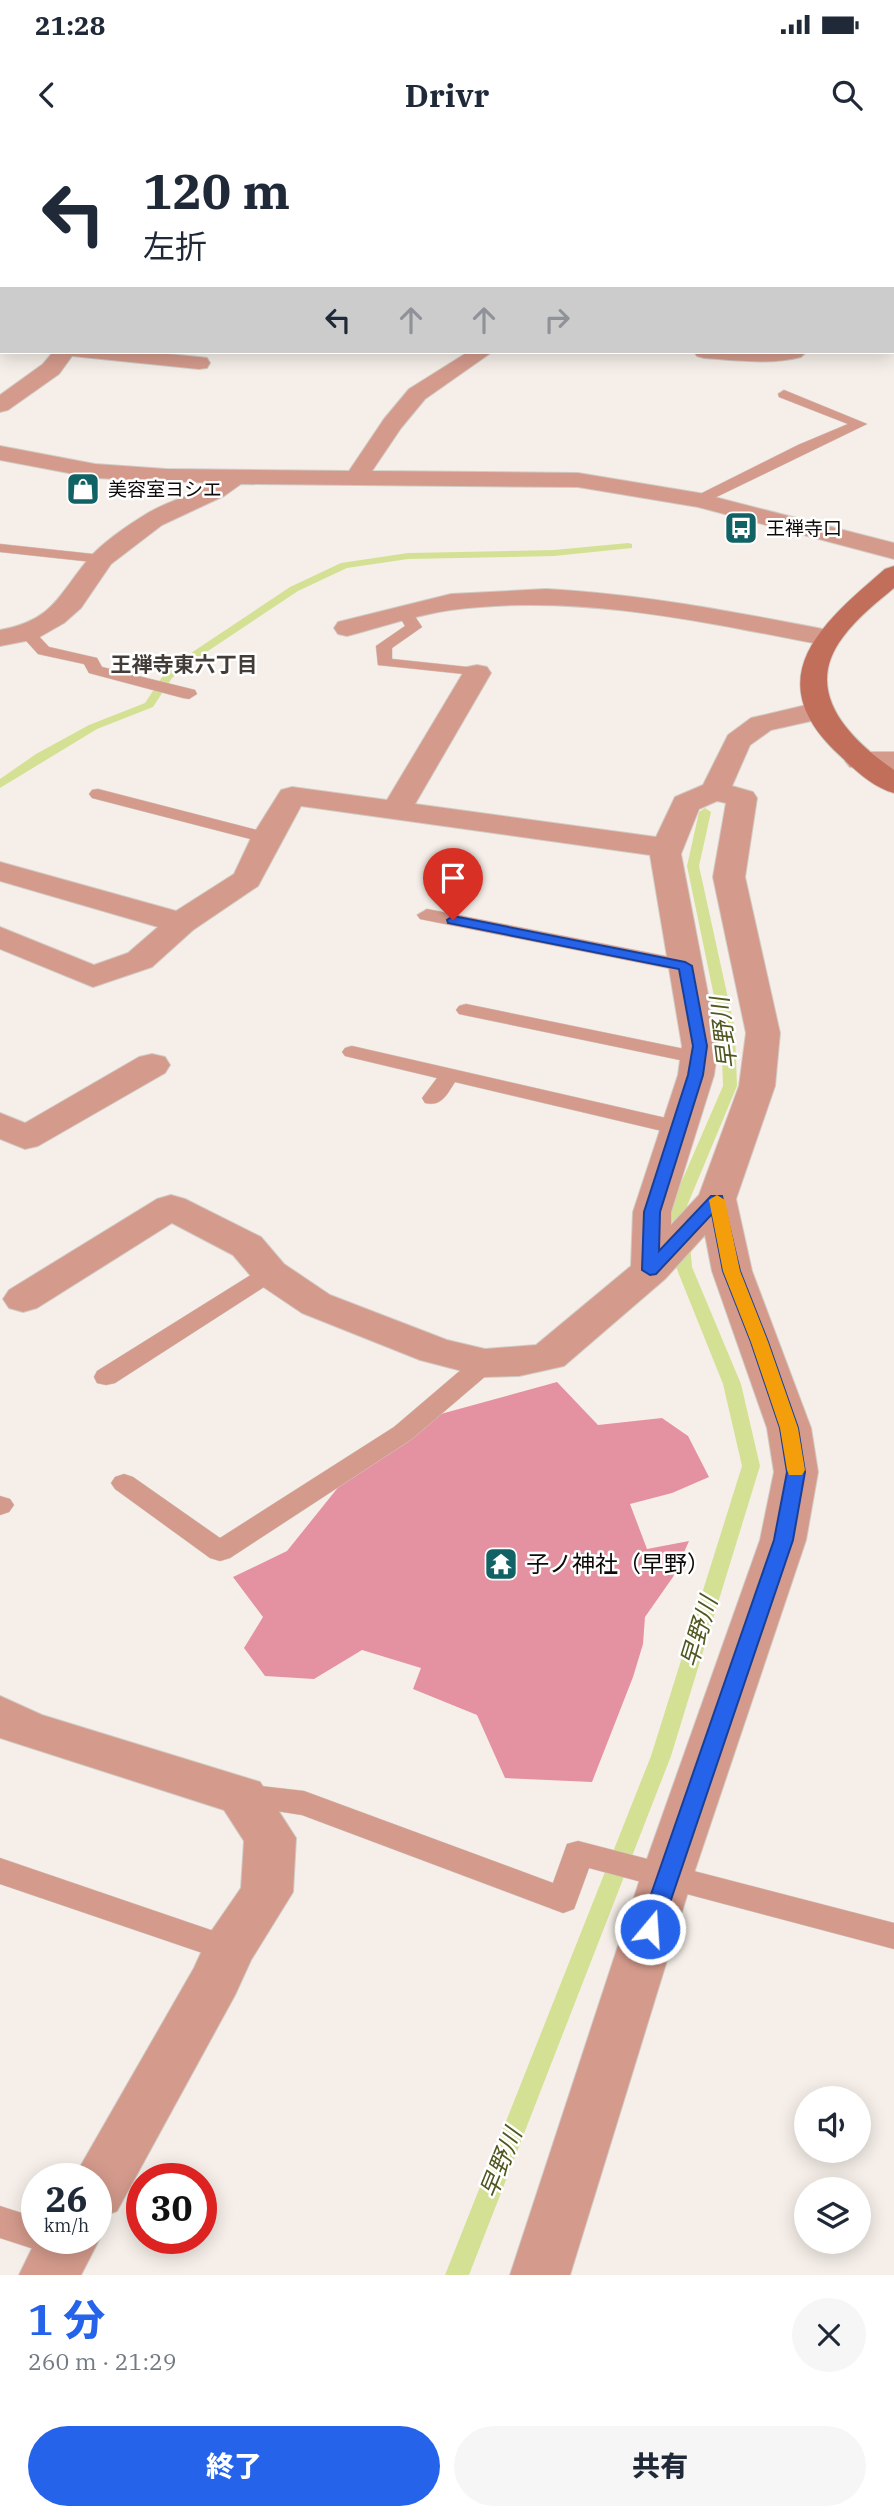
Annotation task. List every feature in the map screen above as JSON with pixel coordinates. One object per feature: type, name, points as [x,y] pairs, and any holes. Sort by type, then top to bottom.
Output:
[{"type":"street","points":[[0,405],[51,369],[62,354]]},
{"type":"street","points":[[127,354],[199,363]]},
{"type":"street","points":[[357,476],[392,424],[417,394],[479,354]]},
{"type":"street","points":[[0,453],[95,471],[166,476],[578,480],[699,500],[894,551]]},
{"type":"street","points":[[0,638],[27,633],[55,617],[72,602],[102,559],[153,520],[216,491],[235,477]]},
{"type":"street","points":[[894,575],[828,638],[814,670],[813,694],[825,723],[860,761],[894,784]]},
{"type":"street","points":[[347,628],[447,602],[482,598],[595,599],[686,611],[828,638]]},
{"type":"street","points":[[397,811],[477,673]]},
{"type":"street","points":[[715,791],[738,741],[761,724],[819,711]]},
{"type":"street","points":[[860,761],[894,761]]},
{"type":"street","points":[[23,1299],[171,1207],[247,1246],[270,1273],[316,1304],[435,1351],[485,1363],[519,1362],[549,1356],[654,1265],[708,1210],[757,1086],[763,1033],[729,877],[742,798],[715,791],[686,803],[666,854],[700,1046],[679,1128],[652,1212],[654,1265]]},
{"type":"street","points":[[0,937],[93,977],[140,960],[181,923],[247,879],[266,838],[292,796],[667,848]]},
{"type":"street","points":[[0,871],[181,923]]},
{"type":"street","points":[[0,1124],[25,1138],[152,1065]]},
{"type":"street","points":[[540,2275],[660,1874],[783,1540],[796,1472],[789,1428],[760,1342],[708,1210]]},
{"type":"street","points":[[0,1715],[26,1729],[242,1796],[270,1839],[267,1892],[229,1949],[216,1979],[112,2164]]},
{"type":"lane","points":[[699,500],[803,448],[860,424],[783,394]]},
{"type":"lane","points":[[0,548],[102,559]]},
{"type":"lane","points":[[405,612],[414,627],[384,646],[384,662],[414,668],[477,673]]},
{"type":"lane","points":[[27,633],[44,652],[91,661],[95,670],[189,694]]},
{"type":"lane","points":[[98,794],[266,838]]},
{"type":"lane","points":[[428,915],[685,966]]},
{"type":"lane","points":[[466,1010],[699,1058]]},
{"type":"lane","points":[[352,1052],[679,1128]]},
{"type":"lane","points":[[433,1098],[450,1075]]},
{"type":"lane","points":[[106,1377],[270,1273]]},
{"type":"lane","points":[[124,1483],[220,1551],[403,1433],[485,1363]]},
{"type":"lane","points":[[242,1796],[304,1803],[563,1899],[578,1853],[894,1936]]},
{"type":"lane","points":[[0,1871],[229,1949]]},
{"type":"lane","points":[[0,2222],[21,2231]]},
{"type":"shaded area","points":[[557,1382],[598,1425],[662,1418],[688,1436],[709,1477],[672,1493],[630,1504],[647,1549],[689,1541],[673,1577],[645,1617],[643,1644],[633,1677],[592,1782],[505,1778],[477,1715],[413,1689],[421,1668],[362,1650],[314,1679],[265,1676],[244,1648],[263,1617],[233,1577],[287,1551],[340,1485],[437,1415]]},
{"type":"waterway","points":[[0,784],[40,757],[93,727],[149,705],[168,676],[198,653],[294,589],[345,565],[408,556],[554,553],[628,546]]},
{"type":"waterway","name":"早野川","points":[[457,2275],[661,1756],[751,1466],[732,1384],[684,1267],[679,1206],[730,1086],[728,1030],[693,866],[705,812]]},
{"type":"slow traffic","points":[[717,1200],[732,1271],[789,1428],[796,1470]]},
{"type":"place","name":"美容室ヨシエ","points":[[83,489]]},
{"type":"place","name":"王禅寺口","points":[[741,528]]},
{"type":"place","name":"子ノ神社（早野）","points":[[501,1564]]},
{"type":"district","name":"王禅寺東六丁目","points":[[184,665]]},
{"type":"route","points":[[453,920],[685,966],[700,1046],[696,1075],[652,1212],[650,1270],[717,1199],[732,1271],[789,1428],[796,1472],[783,1540],[650,1929]]}]
